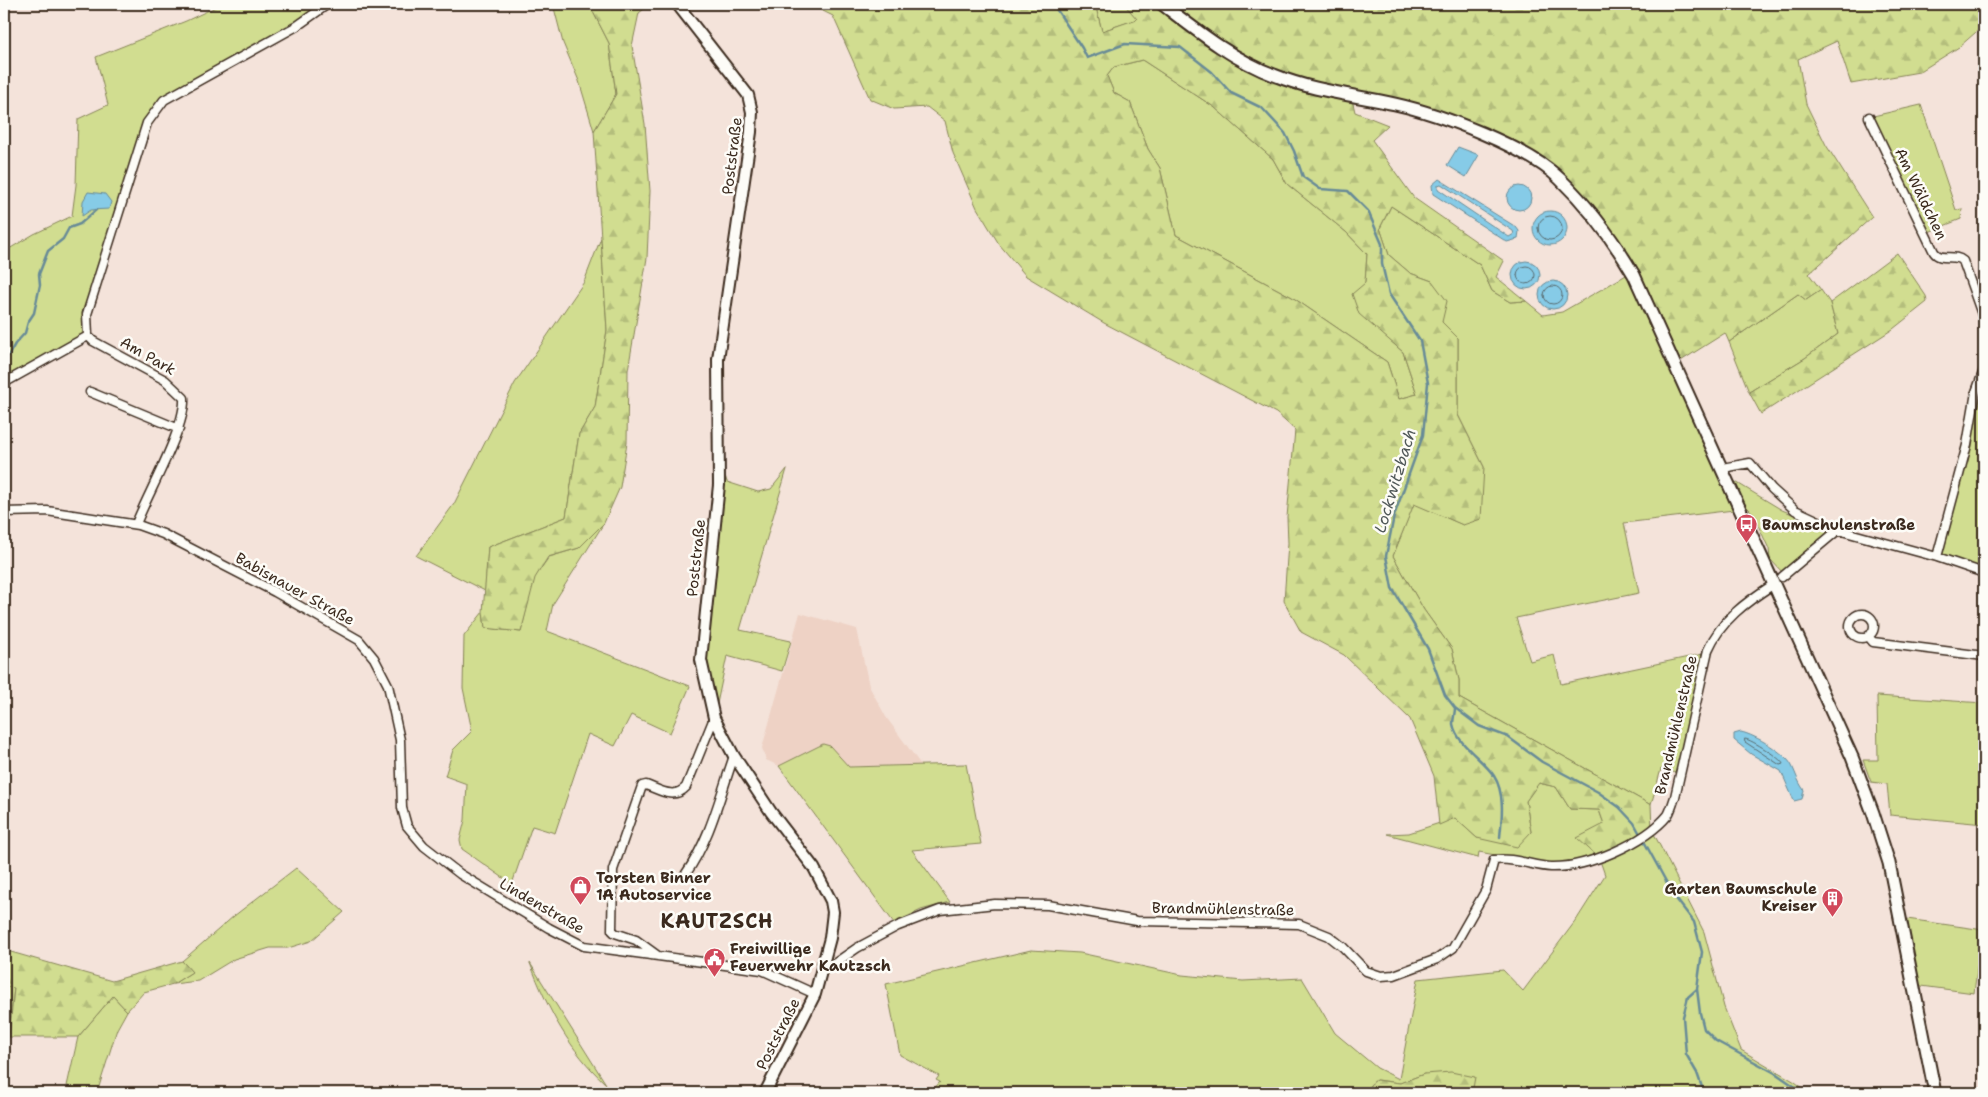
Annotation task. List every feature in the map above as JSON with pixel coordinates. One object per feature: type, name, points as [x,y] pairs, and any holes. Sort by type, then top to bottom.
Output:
[{"type":"main road","points":[[1162,4],[1242,60],[1273,75],[1324,91],[1396,104],[1432,114],[1518,149],[1559,178],[1600,224],[1634,275],[1723,468],[1778,581],[1852,757],[1889,863],[1935,1093]]},
{"type":"street","points":[[4,382],[88,336],[87,314],[147,122],[164,100],[297,26],[328,4]]},
{"type":"street","name":"Poststraße","points":[[677,4],[748,95],[752,112],[743,194],[718,359],[718,485],[701,660],[714,718],[734,756],[771,812],[814,868],[831,901],[834,923],[815,994],[765,1093]]},
{"type":"street","name":"Am Wäldchen","points":[[1869,117],[1934,252],[1940,257],[1959,258],[1963,261],[1984,320]]},
{"type":"street","name":"Am Park","points":[[88,336],[114,353],[165,380],[184,398],[185,409],[179,429],[136,524]]},
{"type":"street","points":[[1937,557],[1967,445],[1976,392],[1984,370]]},
{"type":"street","points":[[90,392],[179,429]]},
{"type":"street","points":[[1723,468],[1750,463],[1772,489],[1795,510],[1838,530],[1937,557],[1984,573]]},
{"type":"street","name":"Babisnauer Straße","points":[[4,512],[47,511],[136,524],[163,534],[266,587],[359,640],[374,658],[388,685],[400,740],[402,808],[407,826],[424,846]]},
{"type":"street","points":[[1778,581],[1838,530]]},
{"type":"street","name":"Brandmühlenstraße","points":[[823,966],[830,966],[857,948],[898,926],[940,910],[1021,904],[1060,906],[1137,921],[1299,924],[1330,936],[1366,971],[1381,976],[1394,975],[1437,958],[1452,948],[1486,890],[1494,860],[1568,867],[1599,858],[1633,841],[1652,830],[1669,814],[1675,797],[1708,650],[1715,634],[1723,623],[1754,597],[1778,581]]},
{"type":"street","points":[[1868,636],[1873,642],[1984,656]]},
{"type":"street","name":"Lindenstraße","points":[[660,957],[636,940],[614,933],[612,930],[613,870],[638,792],[646,784],[673,795],[680,794],[686,787],[714,718]]},
{"type":"street","points":[[685,875],[696,860],[706,838],[734,756]]},
{"type":"street","name":"Lindenstraße","points":[[424,846],[460,874],[570,940],[584,946],[756,969],[782,978],[815,994]]},
{"type":"shaded area","points":[[800,613],[857,629],[869,686],[886,717],[921,765],[849,767],[830,746],[823,744],[779,766],[766,760],[762,748]]},
{"type":"green space","points":[[222,4],[328,4],[164,100],[147,123],[87,314],[88,336],[4,383],[4,252],[34,234],[72,216],[76,185],[78,119],[108,105],[96,57],[186,21]]},
{"type":"green space","points":[[553,4],[589,4],[609,43],[616,94],[594,131],[579,81],[563,43]]},
{"type":"green space","points":[[589,4],[650,4],[639,13],[632,46],[645,124],[650,191],[647,258],[628,370],[627,443],[620,487],[604,523],[579,548],[548,557],[535,578],[521,632],[485,628],[483,612],[488,547],[566,517],[579,434],[595,407],[607,330],[594,131],[616,94],[609,43]]},
{"type":"green space","points":[[809,4],[1095,4],[1102,31],[1137,19],[1124,4],[1984,4],[1984,25],[1959,47],[1919,72],[1851,84],[1837,41],[1798,59],[1806,104],[1826,145],[1872,217],[1809,274],[1821,290],[1806,300],[1798,294],[1729,342],[1725,333],[1676,364],[1634,275],[1629,255],[1607,223],[1563,174],[1519,145],[1472,123],[1431,108],[1351,95],[1355,112],[1388,125],[1372,140],[1414,198],[1504,261],[1496,277],[1526,301],[1510,302],[1492,291],[1480,265],[1391,206],[1380,228],[1389,255],[1410,273],[1432,281],[1447,301],[1442,322],[1458,338],[1458,415],[1484,467],[1481,519],[1463,525],[1414,504],[1393,556],[1424,610],[1452,649],[1459,680],[1459,698],[1651,805],[1652,830],[1599,858],[1577,838],[1604,824],[1599,810],[1570,809],[1556,787],[1539,783],[1526,801],[1531,832],[1517,847],[1477,838],[1455,818],[1439,825],[1434,776],[1410,719],[1344,655],[1301,632],[1284,601],[1288,543],[1287,517],[1295,430],[1276,413],[1104,323],[1026,276],[999,244],[977,208],[953,153],[945,121],[927,107],[894,109],[870,99],[833,16]],"holes":[[[1142,60],[1214,107],[1273,159],[1287,184],[1346,232],[1367,254],[1365,283],[1352,294],[1359,314],[1403,352],[1417,394],[1399,399],[1387,362],[1292,297],[1176,235],[1160,168],[1148,149],[1130,102],[1114,93],[1107,76],[1114,67]]]},
{"type":"green space","points":[[1095,4],[1124,4],[1138,19],[1102,31]]},
{"type":"green space","points":[[1142,60],[1214,107],[1273,159],[1287,184],[1346,232],[1367,254],[1365,283],[1359,313],[1403,352],[1417,394],[1399,399],[1387,362],[1292,297],[1176,235],[1160,168],[1148,149],[1130,102],[1114,93],[1107,76],[1114,67]]},
{"type":"green space","points":[[1921,105],[1956,210],[1962,209],[1961,219],[1926,233],[1869,117]]},
{"type":"green space","points":[[1391,206],[1480,265],[1492,291],[1510,302],[1526,301],[1543,315],[1562,312],[1628,274],[1734,510],[1624,523],[1639,593],[1516,618],[1530,661],[1554,655],[1561,684],[1703,654],[1676,773],[1661,769],[1651,805],[1459,698],[1459,680],[1452,649],[1424,610],[1393,556],[1414,503],[1463,525],[1484,467],[1458,415],[1458,338],[1442,322],[1432,281],[1410,273],[1389,255],[1380,228]]},
{"type":"green space","points":[[601,238],[607,330],[595,407],[579,434],[566,517],[488,547],[485,591],[416,556],[454,504],[515,383],[584,282]]},
{"type":"green space","points":[[1897,253],[1926,296],[1927,302],[1893,329],[1761,414],[1749,392],[1805,358],[1838,334],[1830,303]]},
{"type":"green space","points":[[1821,290],[1830,303],[1838,334],[1805,358],[1749,392],[1729,342],[1798,294],[1806,300]]},
{"type":"green space","points":[[1984,382],[1984,573],[1937,557],[1976,392]]},
{"type":"green space","points":[[718,452],[727,482],[758,492],[771,489],[787,469],[740,630],[791,641],[782,671],[727,656],[714,718],[701,660]]},
{"type":"green space","points":[[1734,481],[1782,510],[1823,526],[1828,529],[1827,535],[1783,573],[1770,559],[1769,549],[1752,512],[1744,504]]},
{"type":"green space","points":[[604,523],[553,604],[547,631],[690,686],[670,733],[631,715],[615,746],[588,734],[555,833],[532,826],[512,884],[462,849],[460,840],[465,820],[467,784],[445,776],[453,750],[472,731],[463,688],[464,636],[483,612],[485,628],[521,632],[534,578],[549,557],[579,548]]},
{"type":"green space","points":[[1877,696],[1984,703],[1984,824],[1890,815],[1887,784],[1871,782],[1863,760],[1878,760]]},
{"type":"green space","points":[[823,744],[830,746],[849,767],[966,764],[981,844],[912,850],[950,902],[921,910],[894,923],[779,766]]},
{"type":"green space","points":[[1538,783],[1556,787],[1570,809],[1599,810],[1604,824],[1652,830],[1704,932],[1724,1007],[1741,1050],[1795,1082],[1809,1093],[1477,1093],[1473,1088],[1424,1074],[1400,1083],[1376,1080],[1370,1085],[1370,1093],[930,1093],[940,1082],[936,1080],[939,1076],[900,1055],[886,984],[1031,950],[1080,953],[1182,975],[1243,981],[1302,978],[1335,1033],[1377,1068],[1399,1079],[1418,979],[1503,970],[1523,991],[1577,919],[1605,875],[1599,858],[1573,866],[1539,863],[1479,852],[1478,858],[1387,834],[1409,833],[1455,818],[1477,838],[1531,832],[1526,801]]},
{"type":"green space","points":[[296,868],[344,912],[311,941],[288,948],[270,948],[234,959],[198,981],[173,984],[192,972],[182,961],[234,916]]},
{"type":"green space","points":[[1900,918],[1984,930],[1984,962],[1978,961],[1974,993],[1914,985]]},
{"type":"green space","points":[[4,950],[112,981],[182,961],[192,972],[173,984],[144,992],[127,1011],[113,996],[78,1037],[9,1037],[14,988],[4,986]]},
{"type":"green space","points":[[530,963],[606,1084],[570,1043],[544,997]]},
{"type":"green space","points":[[4,986],[14,988],[4,1069]]},
{"type":"green space","points":[[113,996],[127,1011],[117,1029],[97,1093],[88,1093],[67,1086],[78,1037]]},
{"type":"green space","points":[[1451,1072],[1475,1077],[1473,1088],[1477,1093],[1370,1093],[1370,1085],[1376,1080],[1400,1083],[1424,1074]]},
{"type":"water","points":[[1458,147],[1479,155],[1466,177],[1447,165]]},
{"type":"water","points":[[1439,179],[1516,227],[1519,231],[1518,239],[1507,242],[1433,194],[1432,185]],"holes":[[[1441,184],[1513,231],[1514,234],[1509,237],[1438,189],[1438,185]]]},
{"type":"water","points":[[1519,186],[1528,189],[1531,198],[1528,207],[1519,210],[1510,207],[1507,198],[1510,189]]},
{"type":"water","points":[[88,192],[105,194],[111,202],[109,209],[91,210],[82,216],[83,201]]},
{"type":"water","points":[[1550,211],[1557,212],[1562,216],[1566,221],[1566,235],[1562,240],[1557,244],[1550,245],[1543,244],[1538,240],[1534,235],[1533,228],[1534,221],[1538,216],[1543,212]]},
{"type":"water","points":[[1526,261],[1536,265],[1540,275],[1536,285],[1526,289],[1516,285],[1512,275],[1516,265]]},
{"type":"water","points":[[1553,281],[1563,285],[1567,295],[1563,305],[1553,309],[1543,305],[1539,295],[1543,285]]},
{"type":"water","points":[[1741,732],[1770,745],[1789,761],[1804,790],[1802,799],[1794,801],[1781,771],[1751,754],[1734,740],[1734,734]]},
{"type":"waterway","name":"Lockwitzbach","points":[[1053,4],[1087,58],[1125,44],[1180,47],[1212,72],[1231,93],[1262,108],[1285,133],[1294,151],[1303,177],[1320,189],[1348,191],[1368,211],[1382,244],[1382,264],[1389,294],[1420,341],[1428,383],[1423,435],[1394,516],[1386,556],[1392,588],[1428,649],[1445,695],[1455,708],[1479,726],[1508,737],[1542,762],[1598,792],[1619,807],[1634,823],[1674,896],[1694,922],[1702,952],[1697,989],[1704,1029],[1716,1041],[1775,1073],[1804,1093]]},
{"type":"waterway","points":[[4,363],[15,344],[25,333],[28,322],[34,313],[40,285],[39,274],[48,251],[63,239],[69,228],[80,224],[96,210]]},
{"type":"waterway","points":[[1455,708],[1453,724],[1455,732],[1494,776],[1500,790],[1502,806],[1500,837]]},
{"type":"waterway","points":[[1697,989],[1688,997],[1683,1017],[1686,1054],[1697,1073],[1704,1093]]},
{"type":"place","name":"Baumschulenstraße","points":[[1746,544]]},
{"type":"place","name":"Torsten Binner 1A Autoservice","points":[[580,906]]},
{"type":"place","name":"Garten Baumschule Kreiser","points":[[1833,917]]},
{"type":"place","name":"Freiwillige Feuerwehr Kautzsch","points":[[714,977]]},
{"type":"district","name":"KAUTZSCH","points":[[717,921]]}]
